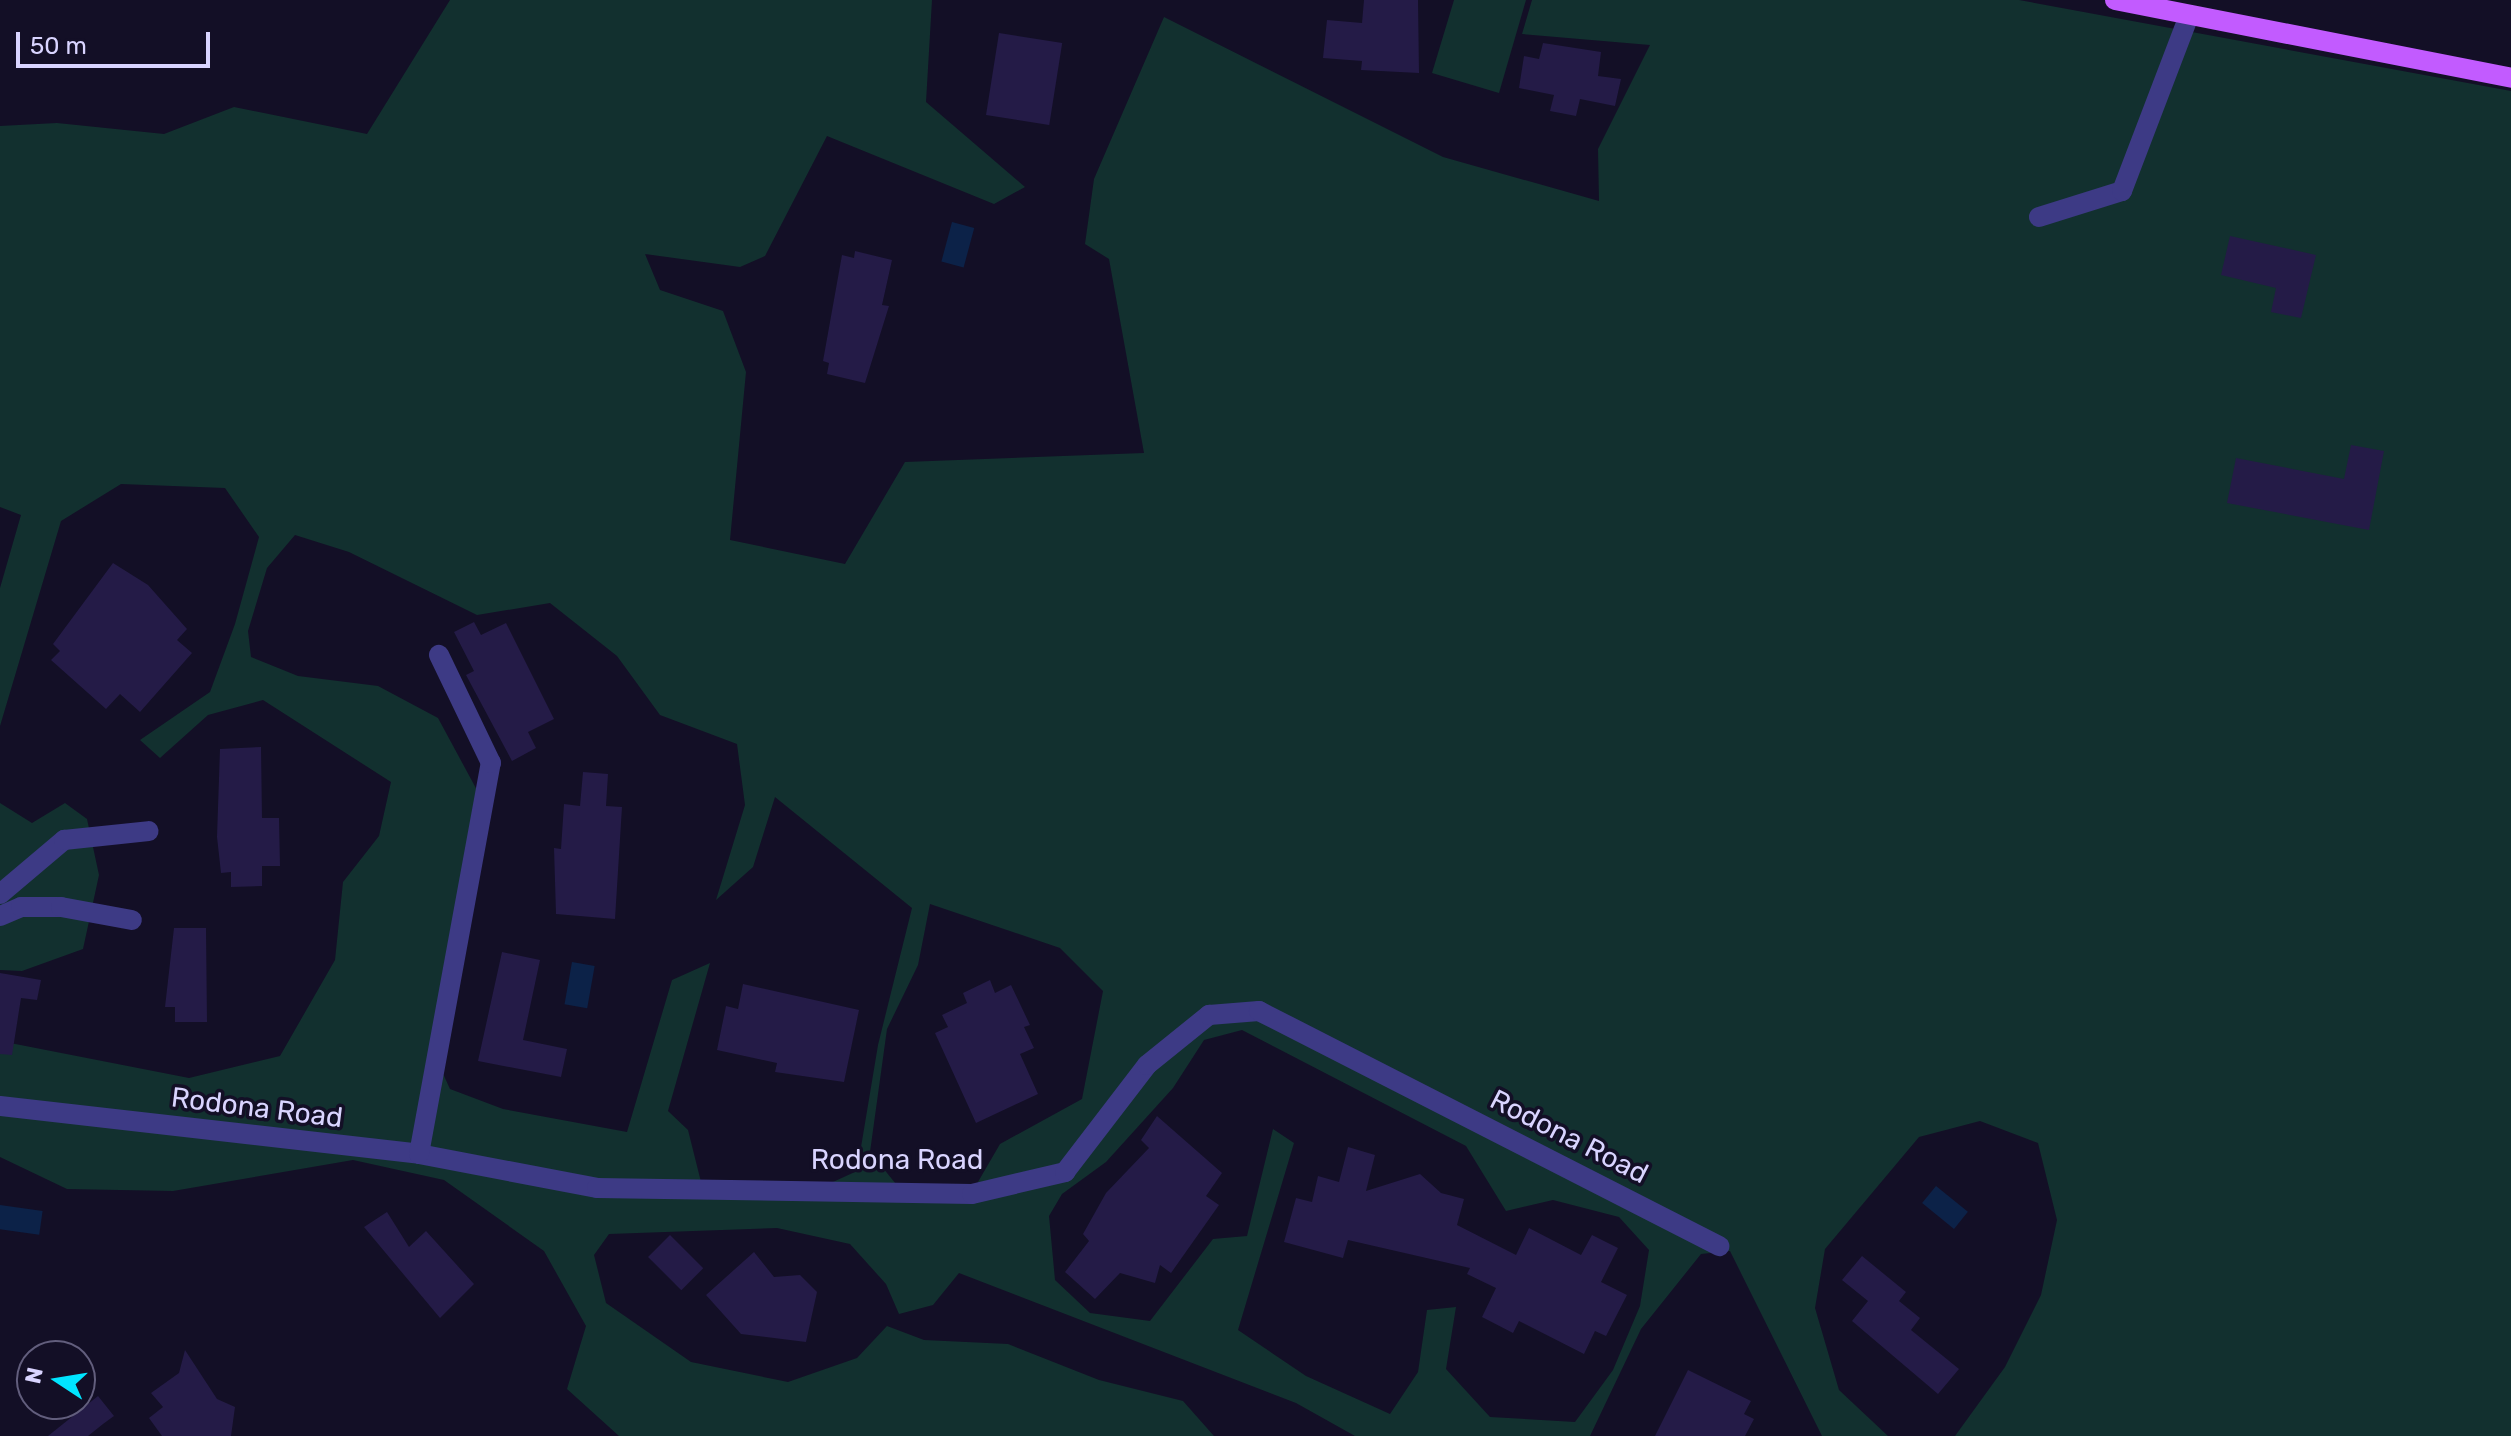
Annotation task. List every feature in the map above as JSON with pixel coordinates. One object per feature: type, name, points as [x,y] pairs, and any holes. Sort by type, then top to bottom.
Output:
[{"type":"main road","points":[[2115,0],[2511,78]]},
{"type":"street","points":[[2039,217],[2122,191],[2189,16]]},
{"type":"street","points":[[419,1154],[491,763],[439,655]]},
{"type":"street","points":[[0,894],[64,840],[149,831]]},
{"type":"street","points":[[0,916],[21,907],[61,907],[132,920]]},
{"type":"street","name":"Rodona Road","points":[[0,1106],[419,1154],[597,1188],[972,1194],[1065,1172],[1147,1065],[1209,1015],[1259,1011],[1719,1246]]},
{"type":"green space","points":[[450,0],[932,0],[926,102],[1025,187],[994,204],[827,136],[765,256],[740,267],[645,254],[660,290],[723,311],[746,372],[730,540],[845,564],[905,462],[1144,453],[1109,259],[1085,244],[1094,179],[1164,17],[1443,157],[1599,201],[1598,149],[1650,45],[1522,34],[1532,0],[2019,0],[2511,91],[2511,1436],[1955,1436],[2005,1367],[2041,1295],[2057,1220],[2038,1143],[1980,1121],[1919,1137],[1825,1249],[1815,1308],[1839,1390],[1888,1436],[1822,1436],[1730,1251],[1701,1254],[1641,1329],[1590,1436],[1355,1436],[1296,1403],[959,1273],[933,1305],[899,1314],[886,1284],[850,1244],[777,1228],[609,1234],[594,1255],[606,1303],[691,1362],[788,1382],[857,1358],[887,1326],[924,1340],[1008,1344],[1099,1380],[1183,1401],[1214,1436],[619,1436],[567,1389],[586,1326],[544,1251],[444,1180],[353,1160],[173,1191],[67,1189],[0,1157],[0,1041],[189,1078],[280,1056],[335,960],[343,882],[379,836],[391,782],[263,700],[208,715],[160,758],[140,740],[210,692],[235,624],[259,537],[225,488],[121,484],[61,521],[0,726],[0,588],[21,515],[0,507],[0,126],[57,123],[164,134],[234,107],[367,134]],"holes":[[[295,535],[349,552],[477,615],[550,603],[617,656],[660,715],[737,744],[745,805],[716,900],[753,867],[775,797],[912,908],[878,1045],[857,1171],[822,1187],[703,1190],[688,1130],[668,1111],[710,963],[672,980],[627,1132],[503,1109],[450,1089],[435,1056],[478,792],[438,718],[378,686],[298,676],[251,657],[248,631],[267,568]],[[930,904],[1060,948],[1103,991],[1082,1099],[1000,1144],[971,1194],[900,1189],[870,1152],[887,1029],[918,965]],[[1242,1030],[1466,1146],[1506,1211],[1553,1200],[1619,1217],[1649,1250],[1640,1306],[1613,1370],[1575,1422],[1490,1417],[1446,1369],[1456,1307],[1427,1310],[1418,1372],[1390,1414],[1306,1376],[1238,1330],[1294,1143],[1273,1129],[1247,1236],[1213,1239],[1150,1321],[1090,1313],[1055,1280],[1049,1216],[1062,1194],[1106,1162],[1173,1088],[1204,1040]]]},
{"type":"green space","points":[[1454,0],[1526,0],[1499,93],[1432,73]]},
{"type":"green space","points":[[0,803],[32,823],[65,803],[87,819],[99,875],[83,949],[22,971],[0,970]]},
{"type":"water","points":[[952,222],[974,228],[964,268],[941,262]]},
{"type":"water","points":[[572,962],[595,966],[587,1008],[565,1004]]},
{"type":"water","points":[[1936,1186],[1968,1212],[1954,1229],[1922,1203]]},
{"type":"water","points":[[0,1205],[43,1211],[39,1235],[0,1229]]},
{"type":"building","points":[[1364,0],[1418,0],[1419,73],[1361,70],[1362,61],[1323,58],[1327,20],[1362,23]]},
{"type":"building","points":[[999,33],[1062,43],[1049,125],[986,115]]},
{"type":"building","points":[[1543,43],[1601,52],[1598,76],[1621,79],[1615,106],[1580,99],[1576,116],[1550,111],[1554,95],[1519,88],[1524,56],[1539,59]]},
{"type":"building","points":[[2230,236],[2316,255],[2301,318],[2271,312],[2276,288],[2221,275]]},
{"type":"building","points":[[855,251],[892,260],[882,305],[889,306],[865,383],[827,374],[829,363],[823,361],[842,255],[854,258]]},
{"type":"building","points":[[2351,445],[2384,451],[2369,530],[2227,503],[2236,458],[2344,479]]},
{"type":"building","points":[[113,563],[148,585],[187,629],[177,640],[192,653],[140,712],[120,694],[106,709],[51,660],[60,651],[53,644]]},
{"type":"building","points":[[474,622],[481,635],[506,623],[554,719],[528,732],[536,748],[512,761],[466,675],[474,671],[454,632]]},
{"type":"building","points":[[261,747],[262,818],[279,818],[280,866],[262,866],[262,886],[231,887],[231,872],[221,873],[217,837],[220,749]]},
{"type":"building","points":[[583,772],[608,774],[606,806],[622,807],[615,919],[556,914],[554,848],[561,849],[564,804],[580,806]]},
{"type":"building","points":[[174,928],[206,928],[207,1022],[175,1022],[175,1007],[165,1007]]},
{"type":"building","points":[[502,952],[540,960],[523,1040],[567,1049],[561,1077],[478,1061]]},
{"type":"building","points":[[0,973],[41,980],[37,1000],[21,998],[12,1055],[0,1054]]},
{"type":"building","points":[[990,980],[995,993],[1011,985],[1030,1025],[1024,1027],[1034,1048],[1020,1054],[1038,1094],[976,1123],[935,1033],[948,1027],[942,1015],[967,1003],[963,993]]},
{"type":"building","points":[[743,984],[859,1010],[844,1082],[775,1072],[777,1063],[717,1050],[726,1006],[738,1009]]},
{"type":"building","points":[[1157,1116],[1222,1173],[1206,1196],[1219,1205],[1171,1273],[1160,1265],[1155,1283],[1120,1273],[1095,1299],[1065,1272],[1089,1241],[1083,1234],[1106,1193],[1149,1148],[1141,1140]]},
{"type":"building","points":[[1348,1147],[1375,1155],[1366,1191],[1420,1174],[1441,1193],[1464,1199],[1457,1225],[1516,1255],[1529,1228],[1581,1255],[1592,1235],[1618,1248],[1601,1282],[1627,1295],[1606,1336],[1595,1331],[1584,1354],[1519,1321],[1513,1333],[1482,1317],[1496,1288],[1467,1274],[1470,1268],[1348,1240],[1343,1258],[1284,1242],[1296,1198],[1312,1202],[1318,1176],[1339,1182]]},
{"type":"building","points":[[387,1212],[409,1247],[426,1231],[474,1284],[440,1318],[364,1227]]},
{"type":"building","points":[[670,1235],[703,1268],[681,1290],[648,1257]]},
{"type":"building","points":[[754,1252],[774,1277],[800,1275],[817,1292],[806,1342],[741,1334],[706,1295]]},
{"type":"building","points":[[1862,1256],[1906,1292],[1899,1301],[1920,1318],[1911,1330],[1959,1369],[1938,1394],[1852,1321],[1868,1301],[1842,1280]]},
{"type":"building","points":[[185,1350],[217,1399],[235,1407],[231,1436],[162,1436],[149,1418],[163,1407],[151,1393],[179,1373]]},
{"type":"building","points":[[1688,1370],[1751,1401],[1744,1414],[1754,1419],[1745,1436],[1655,1436]]},
{"type":"building","points":[[98,1396],[114,1416],[88,1436],[48,1436],[68,1420],[96,1420]]}]
